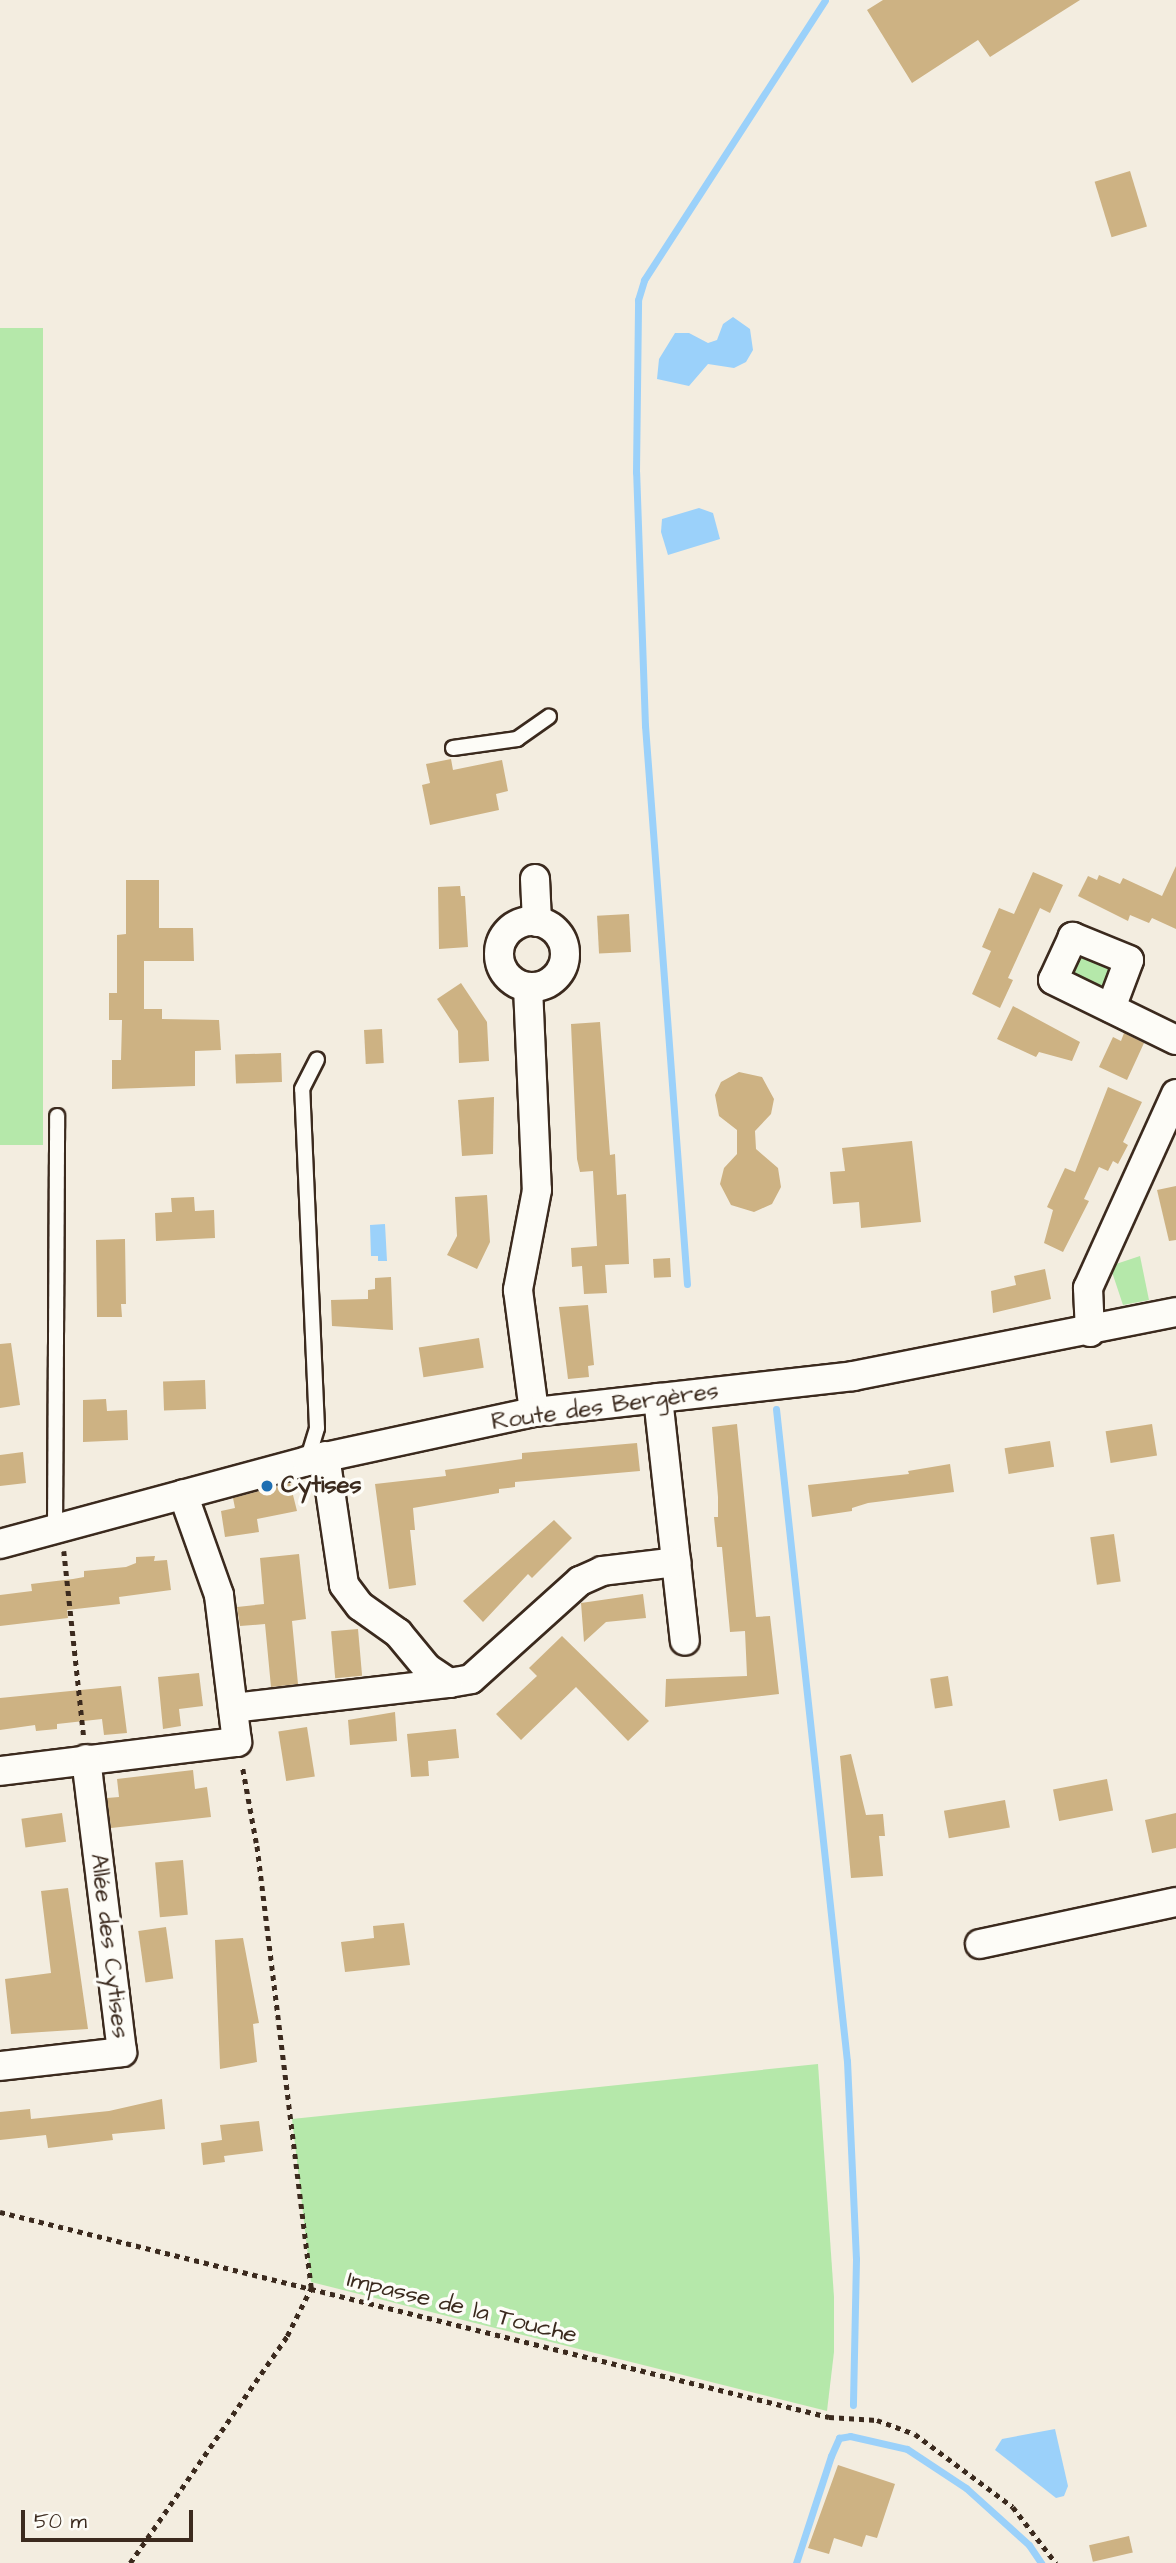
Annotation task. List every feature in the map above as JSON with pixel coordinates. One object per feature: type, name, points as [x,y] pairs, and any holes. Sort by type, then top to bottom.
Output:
[{"type":"street","points":[[535,879],[537,922]]},
{"type":"street","points":[[537,922],[553,928],[565,952],[556,977],[544,985],[528,987],[507,975],[500,949],[514,927],[537,922]]},
{"type":"street","points":[[528,987],[537,1190],[518,1290],[534,1412]]},
{"type":"street","points":[[1111,1008],[1176,1040]]},
{"type":"street","points":[[1090,1332],[1088,1288],[1176,1094]]},
{"type":"street","name":"Route des Bergères","points":[[0,1544],[316,1459],[534,1412],[853,1376],[1090,1332],[1176,1312]]},
{"type":"street","points":[[658,1398],[685,1641]]},
{"type":"street","points":[[316,1459],[344,1585],[360,1606],[398,1633],[427,1668],[449,1683]]},
{"type":"street","points":[[0,1771],[237,1742],[219,1595],[183,1494]]},
{"type":"street","points":[[233,1708],[471,1679],[580,1581],[602,1571],[676,1562]]},
{"type":"street","name":"Allée des Cytises","points":[[0,2066],[122,2052],[86,1759]]},
{"type":"street","points":[[980,1944],[1176,1902]]},
{"type":"lane","points":[[453,748],[517,739],[549,718]]},
{"type":"lane","points":[[316,1459],[317,1428],[302,1088],[317,1060]]},
{"type":"lane","points":[[57,1116],[58,1528]]},
{"type":"path","points":[[58,1528],[86,1759]]},
{"type":"path","points":[[130,2563],[287,2336],[311,2288],[256,1843],[237,1742]]},
{"type":"path","name":"Impasse de la Touche","points":[[0,2212],[829,2417],[877,2420],[915,2434],[1013,2507],[1056,2563]]},
{"type":"green space","points":[[0,328],[43,328],[43,1145],[0,1145]]},
{"type":"green space","points":[[1074,952],[1114,965],[1106,991],[1066,978]]},
{"type":"green space","points":[[1140,1256],[1149,1300],[1123,1305],[1110,1266]]},
{"type":"green space","points":[[818,2064],[834,2297],[834,2352],[827,2411],[311,2282],[292,2119]]},
{"type":"water","points":[[733,317],[750,329],[753,350],[746,362],[734,368],[708,364],[689,386],[657,379],[659,359],[675,333],[689,333],[708,343],[717,340],[723,324]]},
{"type":"water","points":[[699,508],[713,513],[720,539],[668,555],[661,532],[662,519]]},
{"type":"water","points":[[385,1224],[387,1261],[378,1261],[378,1256],[371,1256],[370,1225]]},
{"type":"water","points":[[1055,2429],[1068,2486],[1064,2496],[1056,2498],[995,2450],[1002,2439]]},
{"type":"building","points":[[883,0],[1080,0],[990,57],[978,40],[912,83],[867,10]]},
{"type":"building","points":[[1130,171],[1147,226],[1112,237],[1095,182]]},
{"type":"building","points":[[451,759],[453,770],[502,760],[508,791],[496,794],[499,810],[430,825],[422,785],[430,783],[426,764]]},
{"type":"building","points":[[1176,866],[1176,929],[1152,918],[1149,923],[1130,915],[1128,921],[1078,896],[1088,876],[1097,880],[1099,875],[1120,884],[1123,878],[1162,896]]},
{"type":"building","points":[[1033,872],[1063,885],[1050,913],[1040,908],[1008,978],[1013,980],[1000,1008],[972,994],[991,951],[982,947],[999,908],[1014,914]]},
{"type":"building","points":[[126,880],[159,880],[159,928],[193,928],[194,961],[144,961],[144,1009],[162,1009],[162,1019],[219,1020],[221,1050],[195,1051],[195,1086],[112,1089],[112,1060],[121,1060],[122,1020],[109,1020],[109,993],[117,993],[117,935],[126,934]]},
{"type":"building","points":[[460,886],[461,896],[465,896],[468,947],[439,949],[438,887]]},
{"type":"building","points":[[629,914],[631,952],[599,954],[597,916]]},
{"type":"building","points":[[461,983],[487,1022],[489,1061],[459,1063],[458,1031],[437,999]]},
{"type":"building","points":[[1013,1006],[1080,1042],[1072,1061],[1039,1052],[1036,1057],[997,1039]]},
{"type":"building","points":[[600,1022],[610,1155],[615,1154],[617,1195],[626,1194],[629,1264],[605,1265],[607,1293],[584,1294],[582,1266],[572,1267],[571,1248],[597,1246],[593,1171],[580,1172],[577,1159],[571,1024]]},
{"type":"building","points":[[382,1029],[384,1063],[366,1064],[364,1030]]},
{"type":"building","points":[[1124,1033],[1144,1043],[1127,1080],[1099,1067],[1113,1037],[1121,1041]]},
{"type":"building","points":[[281,1053],[282,1082],[236,1084],[235,1055]]},
{"type":"building","points":[[739,1072],[762,1077],[774,1099],[771,1114],[755,1131],[756,1149],[778,1168],[781,1187],[772,1204],[754,1212],[731,1205],[720,1184],[724,1168],[737,1154],[737,1130],[719,1116],[715,1095],[721,1082]]},
{"type":"building","points":[[1108,1087],[1142,1102],[1123,1142],[1128,1145],[1118,1164],[1113,1161],[1108,1171],[1099,1167],[1084,1199],[1089,1201],[1063,1252],[1044,1243],[1053,1210],[1047,1207],[1065,1168],[1075,1172]]},
{"type":"building","points":[[494,1097],[493,1154],[462,1156],[458,1100]]},
{"type":"building","points":[[912,1141],[921,1222],[861,1228],[859,1202],[833,1204],[830,1172],[845,1171],[842,1148]]},
{"type":"building","points":[[1176,1186],[1176,1240],[1169,1241],[1157,1190]]},
{"type":"building","points":[[487,1195],[490,1242],[477,1269],[447,1255],[457,1236],[455,1197]]},
{"type":"building","points":[[194,1197],[195,1211],[214,1210],[215,1238],[156,1241],[155,1213],[172,1212],[171,1198]]},
{"type":"building","points":[[125,1239],[126,1304],[121,1304],[122,1317],[97,1317],[96,1240]]},
{"type":"building","points":[[670,1258],[671,1277],[654,1278],[653,1259]]},
{"type":"building","points":[[1045,1269],[1051,1299],[993,1313],[991,1291],[1016,1285],[1014,1276]]},
{"type":"building","points":[[391,1277],[393,1330],[332,1326],[331,1300],[368,1299],[368,1290],[375,1289],[375,1278]]},
{"type":"building","points":[[588,1305],[594,1365],[588,1366],[589,1377],[568,1379],[559,1307]]},
{"type":"building","points":[[479,1338],[484,1368],[423,1377],[419,1348]]},
{"type":"building","points":[[11,1343],[20,1405],[0,1408],[0,1344]]},
{"type":"building","points":[[205,1380],[206,1409],[164,1410],[163,1381]]},
{"type":"building","points":[[106,1399],[107,1411],[127,1410],[128,1440],[83,1442],[83,1400]]},
{"type":"building","points":[[737,1424],[756,1617],[770,1616],[779,1694],[665,1707],[666,1679],[747,1676],[745,1631],[730,1632],[722,1547],[717,1547],[714,1517],[718,1517],[718,1497],[712,1427]]},
{"type":"building","points":[[1152,1424],[1157,1456],[1111,1463],[1106,1431]]},
{"type":"building","points":[[1050,1441],[1054,1467],[1009,1474],[1005,1448]]},
{"type":"building","points":[[637,1443],[640,1471],[515,1482],[515,1487],[499,1489],[499,1493],[413,1508],[415,1530],[410,1530],[416,1585],[389,1589],[375,1484],[446,1476],[445,1470],[522,1459],[522,1453]]},
{"type":"building","points":[[23,1452],[26,1483],[0,1486],[0,1455]]},
{"type":"building","points":[[950,1464],[954,1492],[868,1503],[852,1508],[852,1511],[812,1517],[808,1485],[909,1474],[908,1471]]},
{"type":"building","points":[[290,1483],[297,1511],[257,1519],[259,1532],[225,1537],[221,1511],[235,1508],[233,1498]]},
{"type":"building","points":[[554,1520],[572,1538],[532,1578],[528,1574],[483,1622],[463,1601]]},
{"type":"building","points":[[1114,1534],[1121,1582],[1097,1585],[1090,1537]]},
{"type":"building","points":[[299,1554],[306,1619],[292,1621],[298,1684],[271,1687],[265,1624],[240,1626],[237,1607],[264,1604],[260,1558]]},
{"type":"building","points":[[155,1556],[154,1561],[167,1560],[171,1590],[119,1597],[120,1604],[67,1610],[68,1618],[0,1626],[0,1595],[32,1591],[31,1584],[84,1577],[84,1571],[126,1567],[136,1563],[136,1557]]},
{"type":"building","points":[[643,1594],[646,1618],[606,1622],[584,1642],[581,1603]]},
{"type":"building","points":[[358,1629],[362,1676],[335,1678],[331,1631]]},
{"type":"building","points":[[562,1636],[649,1721],[628,1741],[576,1687],[521,1740],[496,1714],[537,1676],[529,1668]]},
{"type":"building","points":[[199,1673],[203,1706],[179,1709],[181,1726],[163,1729],[158,1677]]},
{"type":"building","points":[[948,1676],[953,1706],[935,1708],[930,1679]]},
{"type":"building","points":[[121,1686],[127,1733],[104,1735],[102,1719],[57,1724],[57,1729],[36,1731],[35,1725],[0,1730],[0,1698]]},
{"type":"building","points":[[395,1712],[397,1741],[350,1745],[348,1720]]},
{"type":"building","points":[[307,1727],[315,1776],[286,1781],[278,1732]]},
{"type":"building","points":[[456,1729],[459,1758],[428,1761],[429,1776],[411,1777],[407,1734]]},
{"type":"building","points":[[851,1754],[866,1815],[883,1814],[885,1836],[879,1836],[883,1876],[851,1878],[840,1756]]},
{"type":"building","points":[[193,1770],[195,1789],[207,1787],[211,1817],[111,1828],[107,1798],[119,1797],[117,1779]]},
{"type":"building","points":[[1107,1779],[1113,1810],[1059,1821],[1053,1789]]},
{"type":"building","points":[[1005,1800],[1010,1828],[949,1838],[944,1811]]},
{"type":"building","points":[[62,1813],[66,1842],[25,1847],[21,1819]]},
{"type":"building","points":[[1176,1813],[1176,1848],[1152,1853],[1145,1820]]},
{"type":"building","points":[[183,1860],[188,1915],[160,1917],[155,1862]]},
{"type":"building","points":[[68,1888],[88,2029],[11,2034],[5,1979],[51,1973],[41,1891]]},
{"type":"building","points":[[404,1923],[410,1965],[345,1972],[341,1942],[374,1938],[373,1926]]},
{"type":"building","points":[[166,1927],[173,1978],[146,1982],[138,1931]]},
{"type":"building","points":[[243,1938],[259,2023],[253,2024],[257,2062],[220,2069],[215,1940]]},
{"type":"building","points":[[162,2099],[165,2129],[112,2134],[113,2140],[48,2148],[46,2135],[0,2140],[0,2112],[30,2109],[31,2119],[109,2111]]},
{"type":"building","points":[[259,2121],[263,2151],[224,2156],[225,2162],[203,2165],[201,2143],[222,2140],[220,2125]]},
{"type":"building","points":[[838,2465],[895,2484],[877,2538],[866,2535],[862,2547],[834,2538],[829,2554],[808,2548]]},
{"type":"building","points":[[1129,2536],[1133,2553],[1093,2562],[1089,2545]]},
{"type":"waterway","points":[[687,1284],[645,726],[636,472],[638,300],[644,280],[825,0]]},
{"type":"waterway","points":[[776,1409],[847,2061],[856,2259],[853,2405]]},
{"type":"waterway","points":[[796,2563],[831,2456],[839,2438],[850,2436],[907,2449],[966,2488],[1029,2545],[1041,2563]]},
{"type":"place","name":"Cytises","points":[[267,1486]]}]
